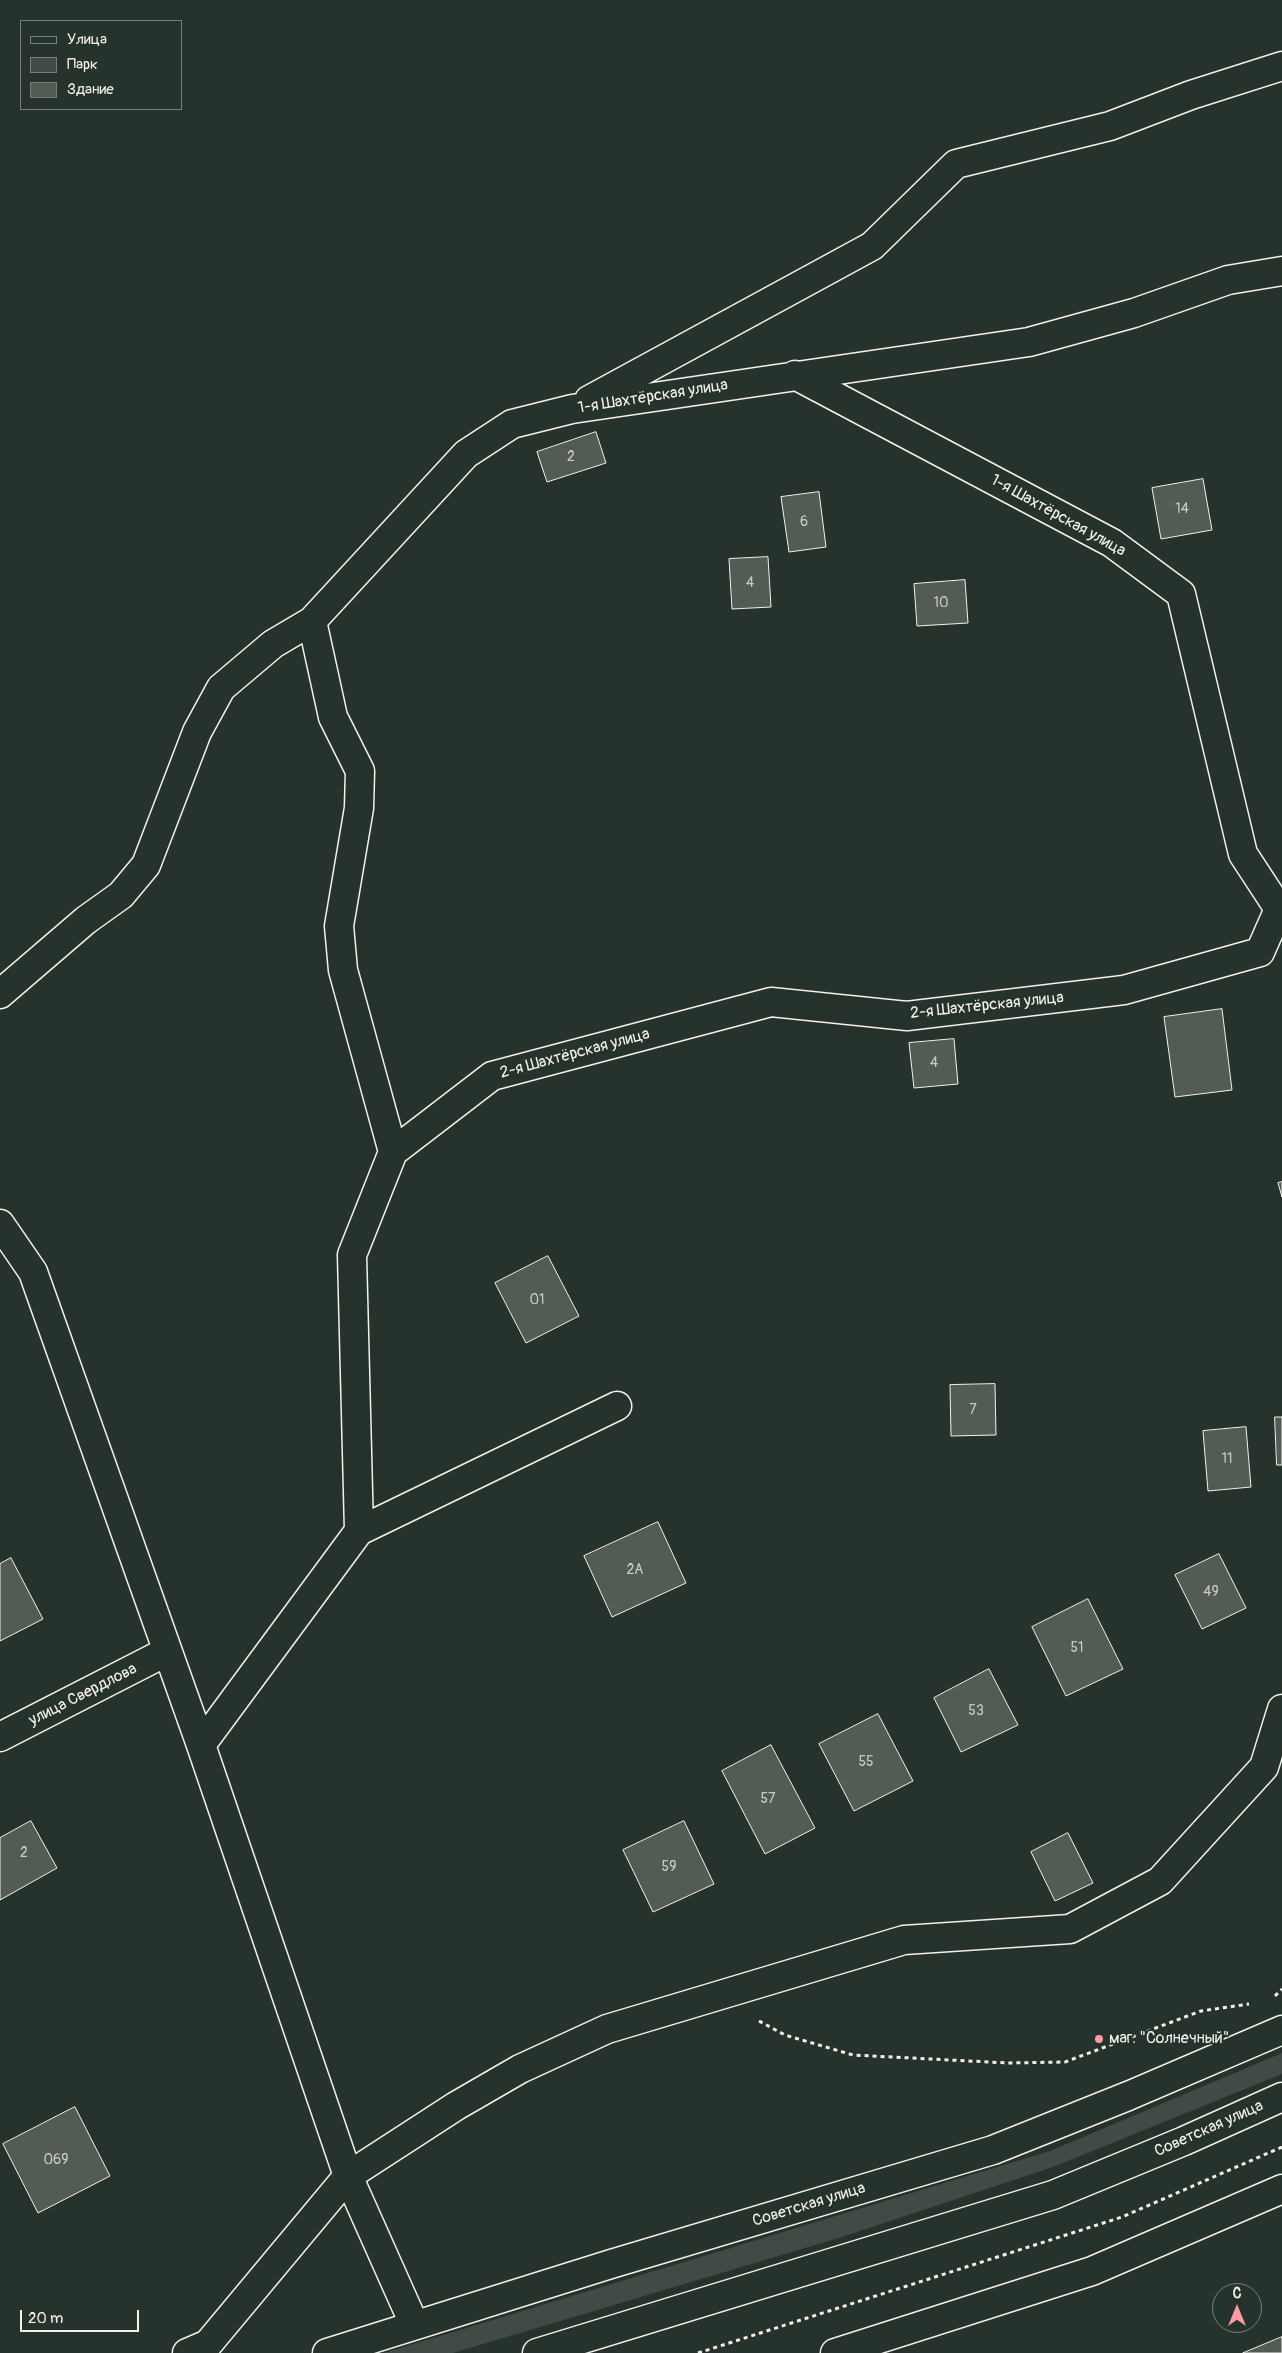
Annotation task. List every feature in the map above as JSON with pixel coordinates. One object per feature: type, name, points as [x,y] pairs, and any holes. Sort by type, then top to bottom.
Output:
[{"type":"street","points":[[572,410],[872,246],[956,164],[1110,126],[1191,95],[1282,66]]},
{"type":"street","name":"1-я Шахтёрская улица","points":[[0,994],[86,920],[121,895],[146,864],[197,732],[221,688],[273,644],[312,621],[466,454],[512,424],[572,410],[795,375],[1030,342],[1134,313],[1228,280],[1282,271]]},
{"type":"street","name":"1-я Шахтёрская улица","points":[[795,375],[1112,543],[1181,594],[1243,854],[1281,908]]},
{"type":"street","points":[[312,621],[333,717],[360,771],[359,808],[339,926],[343,970],[393,1152],[352,1255],[359,1531]]},
{"type":"street","name":"2-я Шахтёрская улица","points":[[393,1152],[492,1076],[772,1002],[907,1016],[1124,990],[1260,952],[1281,908]]},
{"type":"street","points":[[0,1224],[32,1272],[166,1652],[201,1745],[348,2176],[414,2324]]},
{"type":"street","points":[[201,1745],[359,1531],[617,1406]]},
{"type":"street","name":"улица Свердлова","points":[[0,1737],[166,1652]]},
{"type":"street","points":[[187,2353],[208,2344],[348,2176],[456,2106],[520,2069],[606,2029],[904,1940],[1070,1928],[1160,1880],[1264,1768],[1282,1709]]},
{"type":"street","name":"Советская улица","points":[[327,2353],[414,2324],[993,2150],[1128,2096],[1282,2030]]},
{"type":"street","name":"Советская улица","points":[[537,2353],[1053,2195],[1184,2141],[1282,2097]]},
{"type":"street","points":[[835,2353],[1092,2271],[1282,2189]]},
{"type":"path","points":[[717,1996],[785,2035],[853,2056],[1008,2063],[1065,2062],[1201,2011],[1250,2004]]},
{"type":"path","points":[[698,2353],[1122,2217],[1282,2148]]},
{"type":"green space","points":[[1282,2053],[1282,2074],[1053,2167],[842,2237],[453,2353],[384,2353],[1050,2151]]},
{"type":"building","points":[[596,432],[606,463],[547,482],[537,452]]},
{"type":"building","points":[[1203,479],[1212,530],[1161,539],[1152,488]]},
{"type":"building","points":[[819,492],[826,547],[789,552],[781,497]]},
{"type":"building","points":[[768,557],[771,607],[732,609],[729,559]]},
{"type":"building","points":[[965,580],[968,623],[917,626],[914,584]]},
{"type":"building","points":[[1222,1009],[1232,1090],[1175,1097],[1164,1017]]},
{"type":"building","points":[[954,1039],[958,1084],[914,1088],[909,1043]]},
{"type":"building","points":[[1282,1182],[1282,1197],[1278,1183]]},
{"type":"building","points":[[548,1256],[579,1316],[526,1343],[495,1283]]},
{"type":"building","points":[[995,1384],[996,1435],[951,1436],[950,1385]]},
{"type":"building","points":[[1275,1417],[1282,1417],[1282,1465],[1277,1465]]},
{"type":"building","points":[[1246,1427],[1251,1487],[1208,1491],[1203,1431]]},
{"type":"building","points":[[658,1522],[686,1583],[612,1617],[584,1556]]},
{"type":"building","points":[[1219,1554],[1246,1608],[1202,1629],[1175,1575]]},
{"type":"building","points":[[11,1558],[43,1619],[0,1641],[0,1564]]},
{"type":"building","points":[[1088,1599],[1123,1669],[1066,1696],[1032,1627]]},
{"type":"building","points":[[989,1669],[1018,1725],[961,1752],[934,1698]]},
{"type":"building","points":[[878,1714],[913,1781],[854,1811],[819,1744]]},
{"type":"building","points":[[771,1745],[815,1828],[765,1854],[722,1771]]},
{"type":"building","points":[[31,1821],[57,1868],[0,1900],[0,1838]]},
{"type":"building","points":[[684,1821],[714,1884],[653,1912],[623,1850]]},
{"type":"building","points":[[1068,1833],[1093,1883],[1055,1901],[1031,1852]]},
{"type":"building","points":[[75,2107],[110,2176],[38,2213],[3,2144]]},
{"type":"building","points":[[1282,2337],[1282,2353],[1243,2353]]},
{"type":"place","name":"маг. \"Солнечный\"","points":[[1099,2039]]}]
